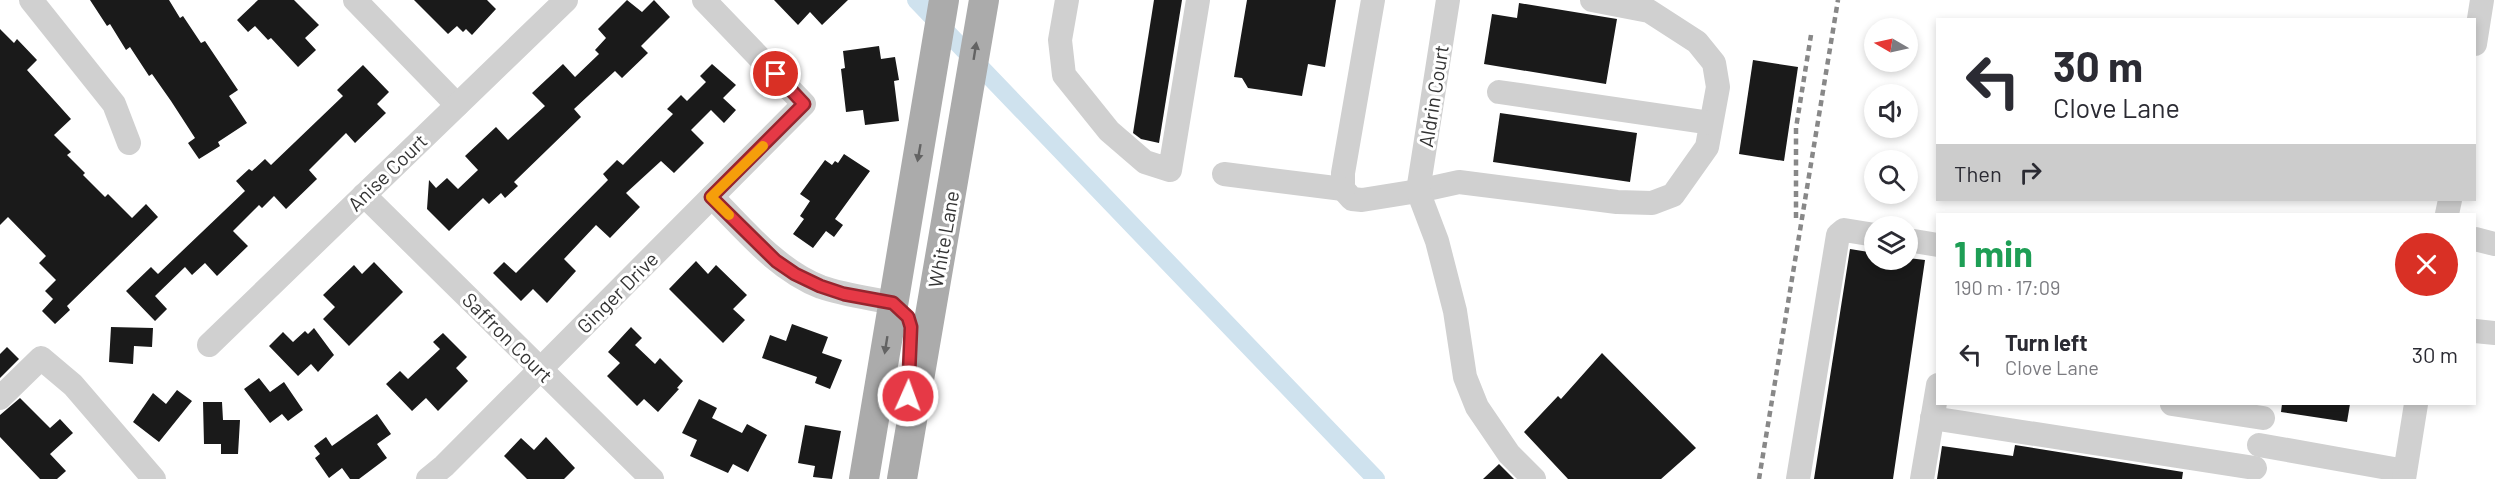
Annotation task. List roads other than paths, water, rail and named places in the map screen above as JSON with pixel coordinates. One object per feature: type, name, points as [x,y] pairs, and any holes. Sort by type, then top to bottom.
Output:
[{"type":"main road","name":"White Lane","points":[[864,479],[945,0]]},
{"type":"main road","name":"White Lane","points":[[903,472],[984,0]]},
{"type":"main road","points":[[893,303],[908,317],[911,327],[903,472]]},
{"type":"street","points":[[31,0],[114,104],[129,143]]},
{"type":"street","points":[[355,0],[457,105]]},
{"type":"street","name":"Anise Court","points":[[208,345],[566,0]]},
{"type":"street","name":"Ginger Drive","points":[[428,479],[444,466],[804,104],[704,0]]},
{"type":"street","points":[[1067,0],[1060,40],[1064,75],[1109,131],[1145,162],[1170,170],[1198,0]]},
{"type":"street","points":[[1373,0],[1343,173],[1343,189],[1352,200],[1418,191],[1459,182],[1617,202],[1652,203],[1673,195],[1707,147],[1718,87],[1714,63],[1697,42],[1649,11],[1592,0]]},
{"type":"street","name":"Aldrin Court","points":[[1418,191],[1448,0]]},
{"type":"street","points":[[2476,38],[2482,0]]},
{"type":"street","points":[[1499,92],[1711,123]]},
{"type":"street","points":[[1224,174],[1343,189]]},
{"type":"street","points":[[1418,191],[1437,242],[1455,311],[1465,377],[1473,397],[1509,454],[1534,479]]},
{"type":"street","name":"Saffron Court","points":[[364,195],[652,479]]},
{"type":"street","points":[[711,197],[776,261],[795,274],[844,294],[893,303]]},
{"type":"street","points":[[1798,479],[1838,234],[1844,230],[1864,233]]},
{"type":"street","points":[[2476,239],[2495,244]]},
{"type":"street","points":[[1918,242],[1936,245]]},
{"type":"street","points":[[2476,331],[2495,333]]},
{"type":"street","points":[[0,398],[41,358],[73,385],[154,479]]},
{"type":"street","points":[[1922,479],[1936,396]]},
{"type":"street","points":[[2185,405],[2264,411],[2256,464]]},
{"type":"street","points":[[1932,418],[2256,464],[2404,475],[2416,405]]},
{"type":"waterway","points":[[916,0],[1376,479]]},
{"type":"railway","points":[[1759,479],[1838,0]]},
{"type":"railway","points":[[1796,218],[1796,128],[1811,35]]}]
